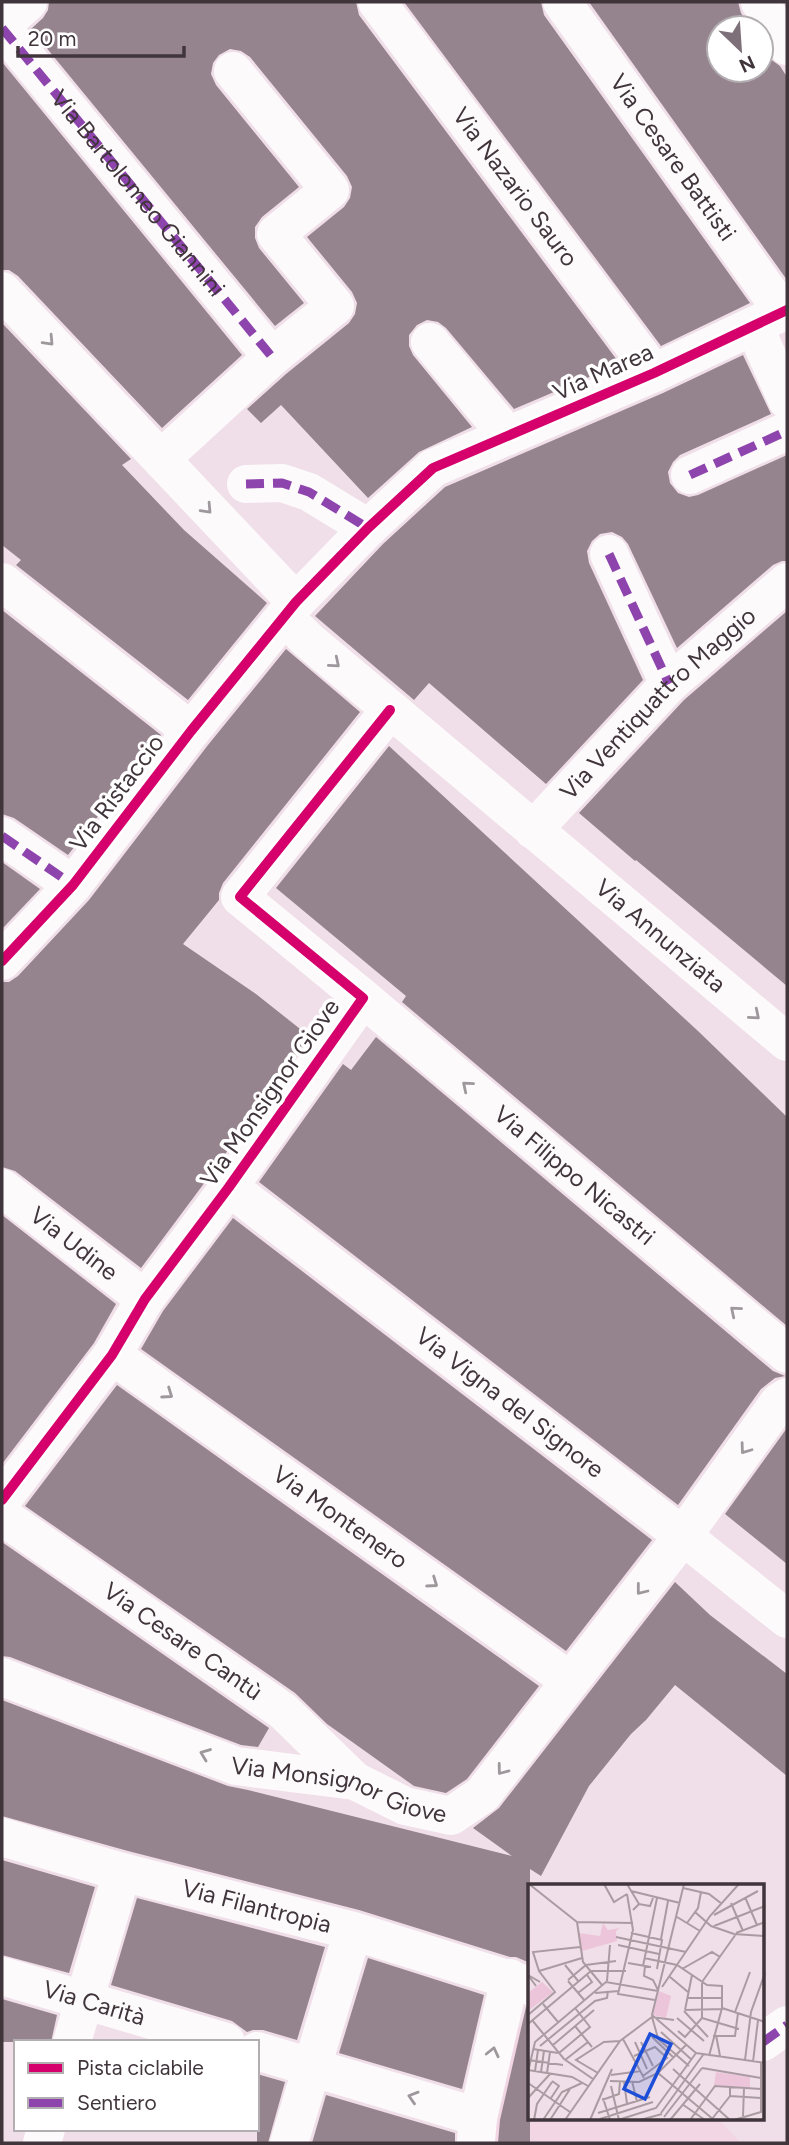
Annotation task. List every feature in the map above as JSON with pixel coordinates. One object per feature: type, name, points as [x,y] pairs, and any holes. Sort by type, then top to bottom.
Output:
[{"type":"street","points":[[2,27],[27,2]]},
{"type":"street","name":"Via Nazario Sauro","points":[[377,2],[654,373]]},
{"type":"street","name":"Via Cesare Battisti","points":[[562,2],[775,316],[787,400]]},
{"type":"street","points":[[760,2],[787,46]]},
{"type":"street","name":"Via Bartolomeo Giannini","points":[[2,27],[272,357]]},
{"type":"street","points":[[161,459],[272,357],[335,306],[276,234],[330,190],[233,71]]},
{"type":"street","name":"Via Annunziata","points":[[2,291],[161,459],[290,610],[309,641],[787,1042]]},
{"type":"street","name":"Via Marea","points":[[368,528],[433,468],[654,373],[775,316]]},
{"type":"street","points":[[430,342],[508,436]]},
{"type":"street","points":[[691,475],[787,431]]},
{"type":"street","points":[[246,484],[282,483],[309,492],[368,528]]},
{"type":"street","name":"Via Ristaccio","points":[[2,961],[74,885],[191,731],[290,610],[368,528]]},
{"type":"street","points":[[609,554],[669,684]]},
{"type":"street","points":[[2,582],[191,731]]},
{"type":"street","name":"Via Ventiquattro Maggio","points":[[533,830],[669,684],[787,582]]},
{"type":"street","name":"Via Monsignor Giove","points":[[2,1500],[112,1355],[145,1299],[229,1187],[363,998],[240,897],[390,710]]},
{"type":"street","points":[[2,836],[74,885]]},
{"type":"street","name":"Via Filippo Nicastri","points":[[363,998],[787,1354]]},
{"type":"street","name":"Via Vigna del Signore","points":[[229,1187],[787,1619]]},
{"type":"street","name":"Via Udine","points":[[2,1188],[145,1299]]},
{"type":"street","name":"Via Montenero","points":[[112,1355],[569,1680]]},
{"type":"street","name":"Via Monsignor Giove","points":[[2,1677],[236,1766],[355,1781],[405,1806],[451,1816],[482,1795],[683,1536],[779,1402],[787,1397]]},
{"type":"street","name":"Via Cesare Cantù","points":[[2,1516],[283,1711],[355,1781]]},
{"type":"street","name":"Via Filantropia","points":[[2,1837],[122,1872],[353,1931],[520,1982]]},
{"type":"street","points":[[73,2040],[122,1872]]},
{"type":"street","points":[[289,2143],[353,1931]]},
{"type":"street","name":"Via Carità","points":[[2,1976],[219,2040]]},
{"type":"street","points":[[259,2052],[312,2067],[477,2130],[520,1982]]},
{"type":"street","points":[[764,2041],[787,2025]]},
{"type":"shaded area","points":[[518,2027],[528,2028],[528,2120],[719,2120],[741,2143],[493,2143]]},
{"type":"building","points":[[49,2],[356,2],[359,15],[620,364],[514,409],[446,328],[438,322],[427,320],[417,325],[409,335],[409,346],[413,355],[472,427],[419,452],[368,498],[281,405],[261,423],[247,409],[349,323],[355,314],[357,303],[352,292],[307,237],[344,207],[350,198],[352,187],[347,176],[250,57],[241,51],[230,49],[219,55],[213,63],[211,74],[216,85],[299,187],[262,217],[255,227],[259,248],[304,303],[275,326],[31,29],[43,18]]},
{"type":"building","points":[[404,2],[541,2],[544,15],[750,303],[661,346]]},
{"type":"building","points":[[589,2],[738,2],[742,14],[705,14],[705,84],[775,84],[775,62],[787,77],[787,280]]},
{"type":"building","points":[[2,62],[242,355],[162,428],[18,276],[9,270],[2,270]]},
{"type":"building","points":[[2,323],[131,459],[122,465],[184,530],[267,603],[188,700],[16,565],[21,560],[2,545]]},
{"type":"building","points":[[743,355],[771,414],[680,455],[668,472],[670,483],[678,493],[689,497],[698,495],[787,455],[787,561],[773,565],[677,648],[628,544],[612,532],[600,534],[592,541],[587,551],[589,563],[643,680],[546,784],[429,683],[414,700],[315,616],[383,544],[445,487],[663,393]]},
{"type":"building","points":[[2,610],[161,735],[68,855],[14,818],[2,814]]},
{"type":"building","points":[[787,611],[787,986],[579,813],[684,700]]},
{"type":"building","points":[[286,649],[360,712],[223,883],[219,900],[183,944],[256,994],[309,1036],[141,1268],[15,1171],[2,1167],[2,982],[9,982],[18,976],[89,900]]},
{"type":"building","points":[[389,746],[698,1031],[787,1117],[787,1326],[402,1002],[406,996],[276,888]]},
{"type":"building","points":[[2,862],[40,889],[2,929]]},
{"type":"building","points":[[376,1037],[773,1371],[785,1376],[775,1378],[761,1389],[678,1505],[259,1182],[343,1064],[351,1070]]},
{"type":"building","points":[[2,1215],[116,1304],[94,1343],[2,1464]]},
{"type":"building","points":[[233,1218],[652,1540],[566,1651],[141,1349],[163,1311]]},
{"type":"building","points":[[117,1385],[539,1686],[467,1779],[446,1793],[414,1786],[327,1724],[295,1693],[25,1506]]},
{"type":"building","points":[[787,1428],[787,1564],[725,1514]]},
{"type":"building","points":[[2,1542],[269,1728],[258,1747],[241,1745],[2,1656]]},
{"type":"building","points":[[675,1582],[710,1615],[787,1674],[787,1776],[675,1685],[589,1786],[541,1876],[530,1869],[528,1962],[359,1910],[2,1816],[2,1700],[228,1786],[512,1856],[473,1828],[499,1808]]},
{"type":"building","points":[[2,1860],[95,1887],[69,1973],[2,1955]]},
{"type":"building","points":[[137,1898],[325,1947],[297,2040],[263,2030],[247,2032],[232,2021],[111,1985]]},
{"type":"building","points":[[368,1958],[484,1995],[462,2089],[339,2053]]},
{"type":"building","points":[[2,1999],[57,2015],[51,2040],[2,2042]]},
{"type":"building","points":[[528,2007],[530,2143],[498,2143],[500,2120]]},
{"type":"building","points":[[259,2075],[285,2082],[268,2143],[257,2143]]},
{"type":"building","points":[[326,2095],[455,2133],[455,2143],[312,2143]]},
{"type":"marked path","points":[[2,28],[272,357]]},
{"type":"marked path","points":[[690,475],[787,431]]},
{"type":"marked path","points":[[246,484],[282,483],[309,492],[368,528]]},
{"type":"marked path","points":[[609,554],[669,684]]},
{"type":"marked path","points":[[2,836],[73,885]]},
{"type":"marked path","points":[[764,2041],[787,2025]]},
{"type":"cycle path","points":[[2,961],[73,885],[191,731],[296,602],[368,528],[433,468],[654,373],[787,310]]},
{"type":"cycle path","points":[[2,1500],[112,1355],[145,1299],[229,1187],[363,998],[240,897],[390,710]]}]
